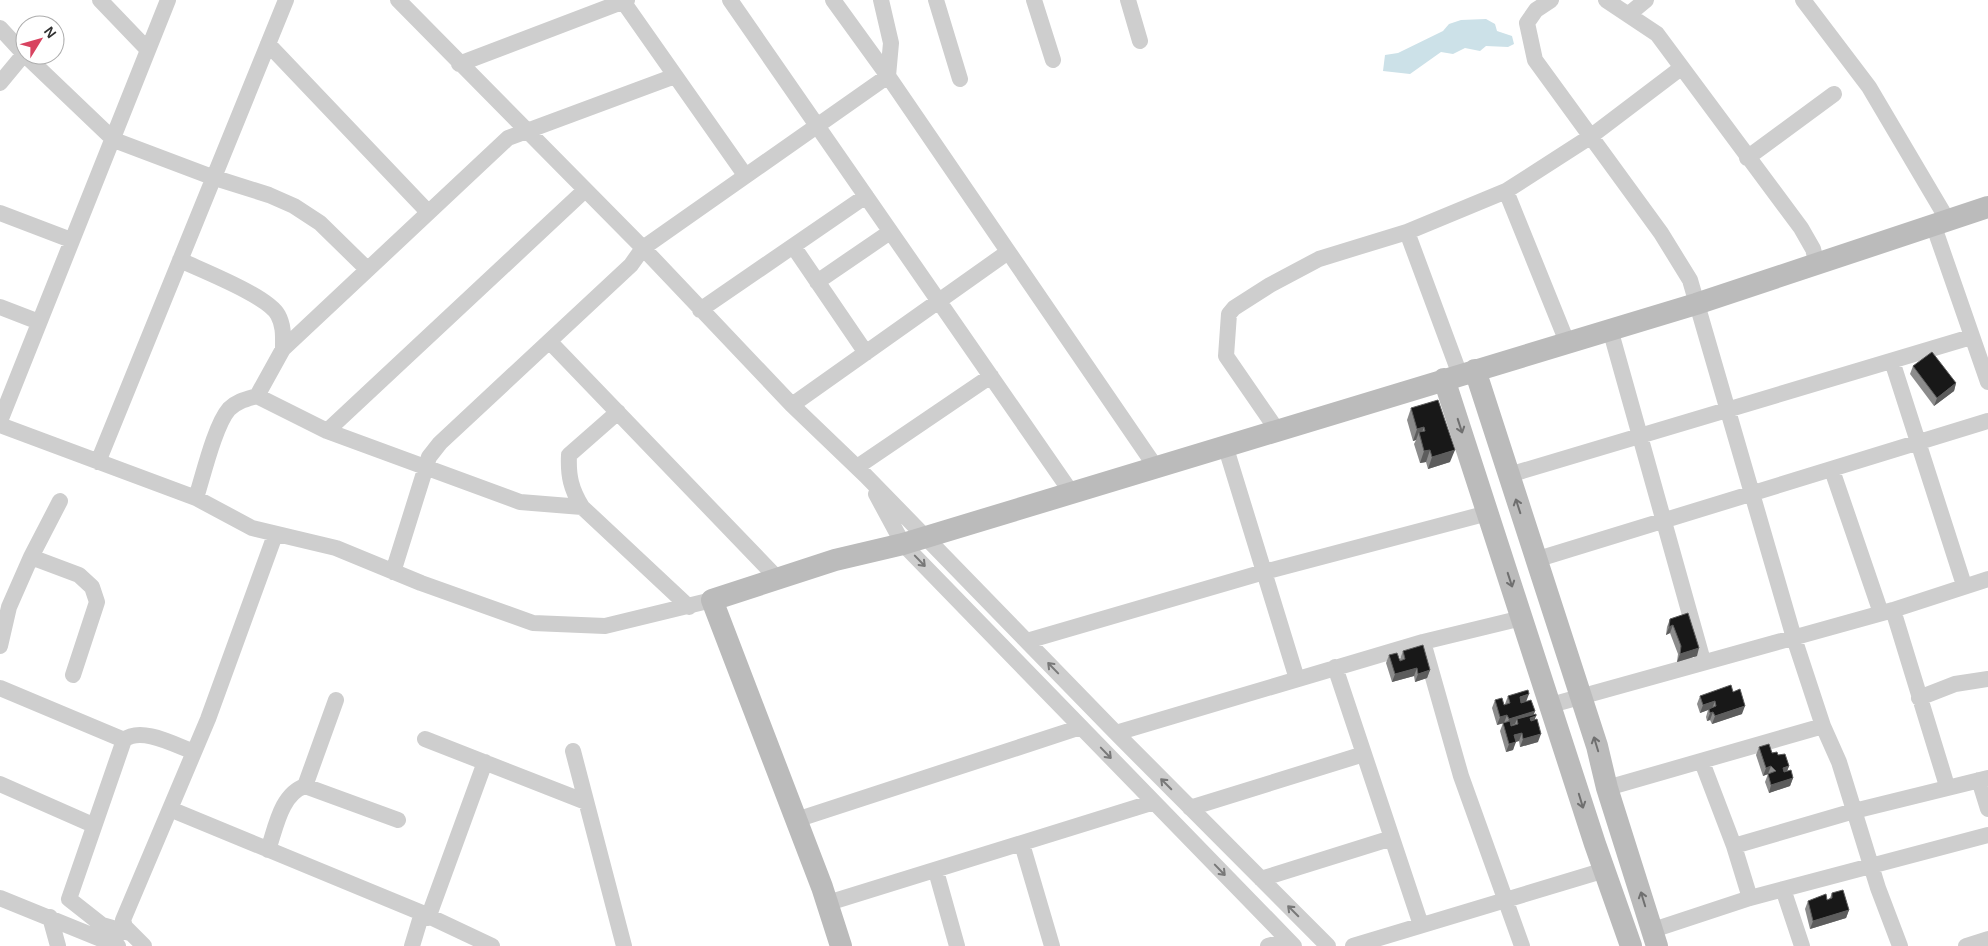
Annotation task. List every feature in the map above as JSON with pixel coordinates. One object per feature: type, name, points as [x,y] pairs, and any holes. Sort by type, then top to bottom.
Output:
[{"type":"street","points":[[100,0],[148,50]]},
{"type":"street","points":[[168,0],[114,140],[71,240],[0,423],[196,498],[252,528],[336,548],[393,572],[533,623],[605,626],[689,607],[779,580],[835,560],[903,544],[1155,466],[1696,304],[1988,207]]},
{"type":"street","points":[[98,462],[212,177],[286,0]]},
{"type":"street","points":[[398,0],[584,191],[643,248],[792,405],[861,472],[1116,733],[1328,946]]},
{"type":"street","points":[[730,0],[1071,492]]},
{"type":"street","points":[[833,0],[888,76],[1155,466]]},
{"type":"street","points":[[393,572],[428,457],[440,443],[631,265],[643,248],[744,175],[888,76],[891,43],[881,0]]},
{"type":"street","points":[[936,0],[960,79]]},
{"type":"street","points":[[1034,0],[1053,60]]},
{"type":"street","points":[[1128,0],[1140,41]]},
{"type":"street","points":[[1551,0],[1536,10],[1528,24],[1535,60],[1680,262],[1690,280],[1794,638],[1823,726],[1839,762],[1900,946]]},
{"type":"street","points":[[1606,0],[1630,14],[1656,34],[1801,228],[1814,249],[1817,264]]},
{"type":"street","points":[[1630,14],[1646,0]]},
{"type":"street","points":[[1804,0],[1869,87],[1940,222],[1971,337],[1988,382]]},
{"type":"street","points":[[459,64],[624,1],[744,175]]},
{"type":"street","points":[[0,28],[15,44]]},
{"type":"street","points":[[268,44],[428,212]]},
{"type":"street","points":[[0,83],[16,65]]},
{"type":"street","points":[[35,65],[114,140],[212,177],[269,195],[294,206],[320,223],[367,269]]},
{"type":"street","points":[[1277,430],[1226,356],[1229,314],[1234,308],[1270,285],[1320,258],[1406,232],[1506,191],[1590,137],[1681,68]]},
{"type":"street","points":[[258,396],[283,349],[508,138],[527,133],[675,76]]},
{"type":"street","points":[[1747,158],[1834,94]]},
{"type":"street","points":[[327,431],[584,191]]},
{"type":"street","points":[[1506,191],[1567,342]]},
{"type":"street","points":[[700,310],[866,196]]},
{"type":"street","points":[[0,213],[71,240]]},
{"type":"street","points":[[818,282],[890,232]]},
{"type":"street","points":[[1406,232],[1460,375],[1508,475],[1597,746],[1608,788],[1655,938],[1750,898],[1988,835]]},
{"type":"street","points":[[793,246],[866,353]]},
{"type":"street","points":[[792,405],[1008,252]]},
{"type":"street","points":[[180,260],[259,298],[277,313],[283,328],[283,349]]},
{"type":"street","points":[[0,307],[39,322]]},
{"type":"street","points":[[1610,329],[1703,661]]},
{"type":"street","points":[[1508,475],[1971,337]]},
{"type":"street","points":[[550,342],[779,580]]},
{"type":"street","points":[[1892,361],[1964,585]]},
{"type":"street","points":[[1460,375],[1488,513],[1595,844],[1631,946]]},
{"type":"street","points":[[861,472],[991,376]]},
{"type":"street","points":[[196,498],[216,437],[228,411],[244,399],[258,396],[327,431],[520,502],[582,508]]},
{"type":"street","points":[[618,412],[569,455],[568,474],[572,492],[582,508],[689,607]]},
{"type":"street","points":[[1536,560],[1988,421]]},
{"type":"street","points":[[1225,445],[1297,679]]},
{"type":"street","points":[[1832,470],[1919,698],[1948,786]]},
{"type":"street","points":[[861,472],[903,544],[1291,943]]},
{"type":"street","points":[[0,646],[8,607],[30,557],[60,501]]},
{"type":"street","points":[[1027,641],[1264,572],[1488,513]]},
{"type":"street","points":[[1497,540],[1527,533]]},
{"type":"street","points":[[144,946],[125,927],[123,920],[228,667],[276,535]]},
{"type":"street","points":[[30,557],[79,575],[92,587],[96,602],[73,676]]},
{"type":"street","points":[[1551,705],[1703,661],[1887,612],[1964,585],[1988,579]]},
{"type":"street","points":[[1116,733],[1520,612],[1547,597]]},
{"type":"street","points":[[712,600],[828,903],[841,946]]},
{"type":"street","points":[[1423,642],[1461,776],[1522,946]]},
{"type":"street","points":[[1335,667],[1421,925]]},
{"type":"street","points":[[1919,698],[1955,684],[1988,679]]},
{"type":"street","points":[[0,688],[124,740]]},
{"type":"street","points":[[306,786],[336,700]]},
{"type":"street","points":[[1608,788],[1823,726]]},
{"type":"street","points":[[796,820],[1081,727]]},
{"type":"street","points":[[130,932],[102,925],[69,899],[93,825],[124,740],[129,736],[144,735],[194,752]]},
{"type":"street","points":[[425,739],[586,802]]},
{"type":"street","points":[[572,751],[624,946]]},
{"type":"street","points":[[1190,808],[1364,754]]},
{"type":"street","points":[[412,946],[484,762]]},
{"type":"street","points":[[1702,762],[1734,846],[1750,898]]},
{"type":"street","points":[[1734,846],[1854,811],[1948,786],[1984,779],[1988,809]]},
{"type":"street","points":[[0,784],[93,825]]},
{"type":"street","points":[[268,850],[287,798],[297,789],[306,786],[398,820]]},
{"type":"street","points":[[828,903],[1154,802]]},
{"type":"street","points":[[170,809],[492,946]]},
{"type":"street","points":[[1261,879],[1392,838]]},
{"type":"street","points":[[1595,844],[1625,841]]},
{"type":"street","points":[[1022,844],[1052,946]]},
{"type":"street","points":[[1353,946],[1605,870]]},
{"type":"street","points":[[936,871],[957,946]]},
{"type":"street","points":[[1783,889],[1802,946]]},
{"type":"street","points":[[0,898],[118,946]]},
{"type":"street","points":[[50,917],[58,946]]},
{"type":"street","points":[[1966,946],[1988,939]]},
{"type":"street","points":[[1268,946],[1291,943]]},
{"type":"water","points":[[1486,19],[1495,24],[1497,31],[1512,36],[1514,44],[1508,47],[1486,46],[1480,51],[1465,48],[1453,54],[1441,52],[1410,74],[1383,71],[1385,55],[1398,53],[1443,31],[1449,24],[1461,20]]},
{"type":"building","points":[[1932,352],[1956,383],[1937,398],[1913,366]]},
{"type":"building","points":[[1438,400],[1455,450],[1432,457],[1430,450],[1424,451],[1419,432],[1425,431],[1424,427],[1417,429],[1411,408]]},
{"type":"building","points":[[1688,613],[1699,648],[1680,654],[1681,646],[1673,625],[1669,627],[1670,619]]},
{"type":"building","points":[[1423,645],[1430,670],[1418,674],[1417,668],[1395,674],[1389,655],[1397,653],[1400,661],[1405,659],[1403,651]]},
{"type":"building","points":[[1731,685],[1733,692],[1740,689],[1745,706],[1715,716],[1713,712],[1710,713],[1709,709],[1716,706],[1715,701],[1703,705],[1700,696]]},
{"type":"building","points":[[1528,690],[1529,694],[1520,697],[1521,703],[1531,700],[1535,711],[1509,719],[1507,715],[1500,717],[1495,700],[1502,698],[1504,705],[1510,703],[1508,696]]},
{"type":"building","points":[[1536,714],[1536,716],[1530,718],[1531,721],[1537,719],[1541,734],[1523,739],[1522,733],[1514,735],[1516,742],[1509,744],[1503,723],[1510,721],[1511,726],[1518,724],[1517,719]]},
{"type":"building","points":[[1769,744],[1772,753],[1777,752],[1778,755],[1785,754],[1789,766],[1783,768],[1784,772],[1791,770],[1793,778],[1771,785],[1768,774],[1776,771],[1771,766],[1766,768],[1759,747]]},
{"type":"building","points":[[1843,890],[1849,910],[1813,921],[1808,901],[1826,894],[1827,900],[1832,898],[1832,893]]}]
